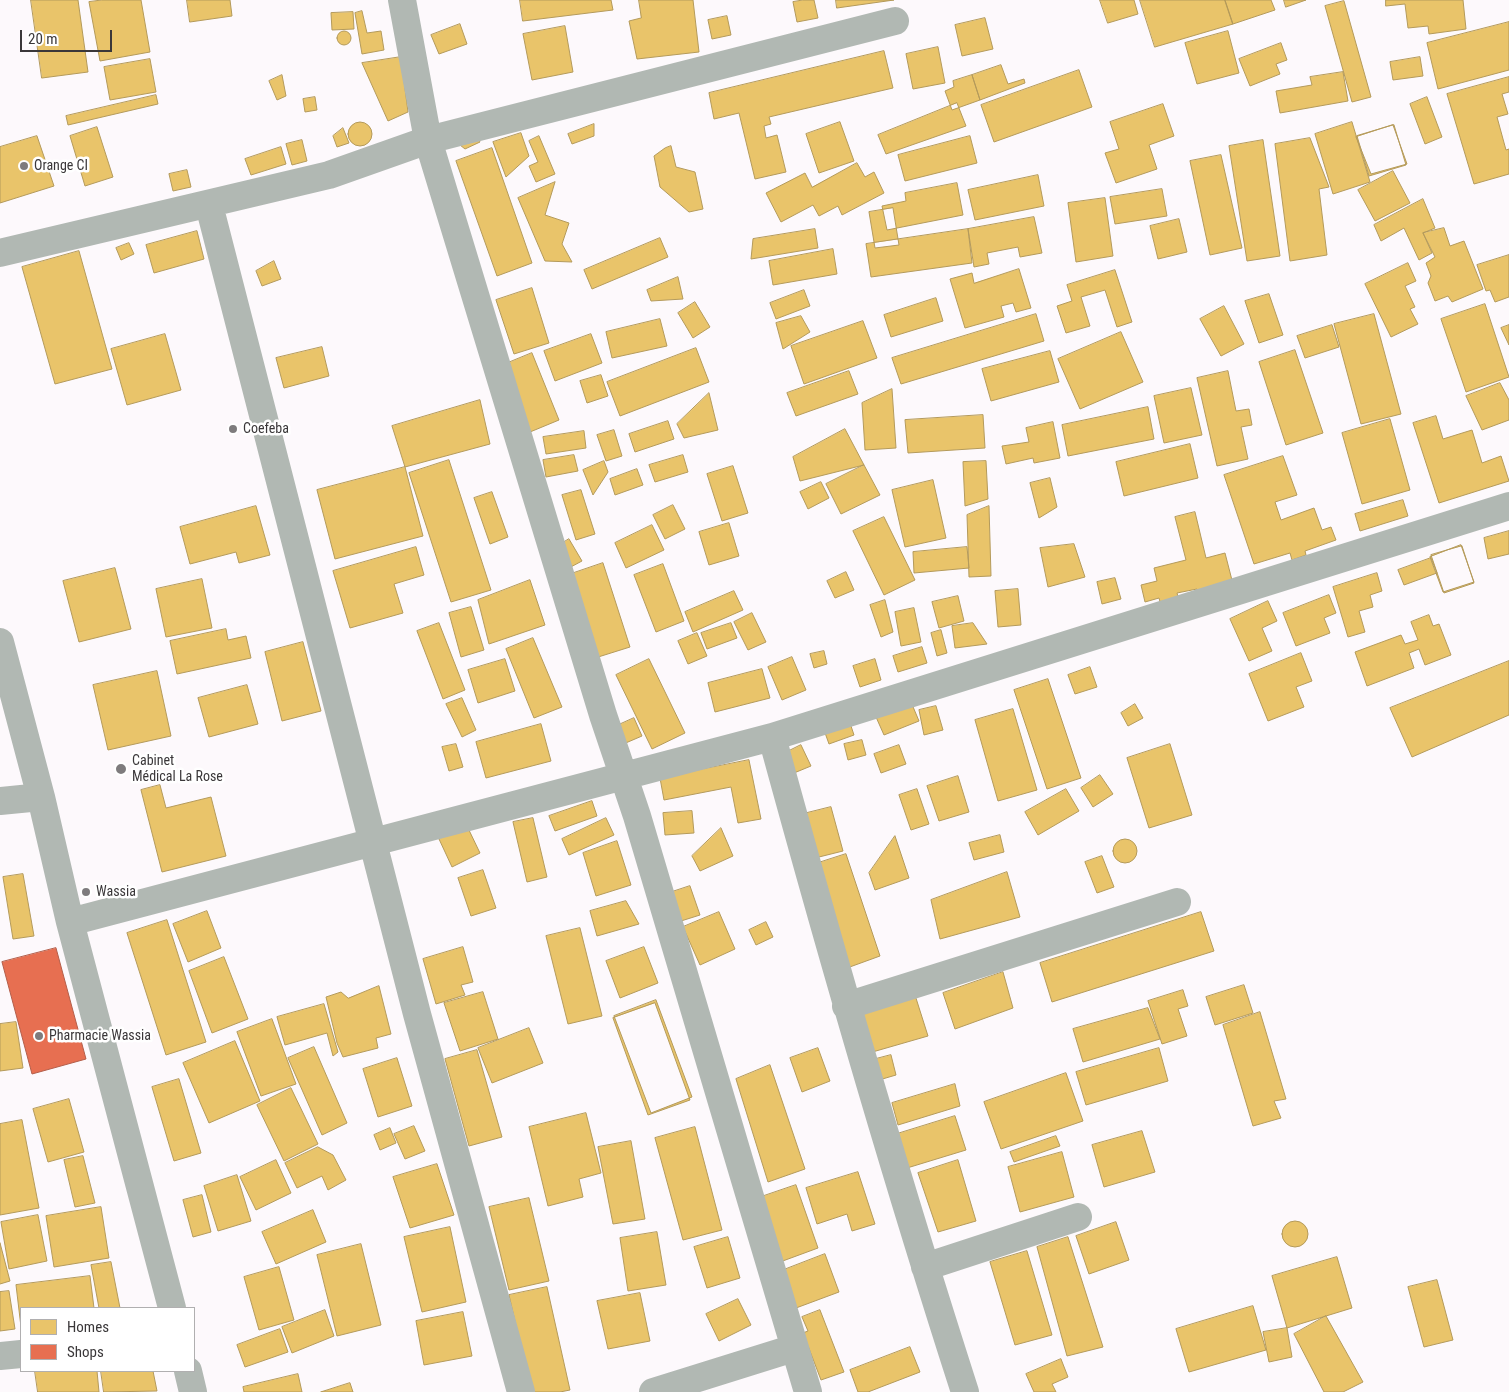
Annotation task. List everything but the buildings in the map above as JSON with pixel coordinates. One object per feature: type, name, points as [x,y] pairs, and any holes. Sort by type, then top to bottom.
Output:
[{"type":"street","points":[[402,0],[428,140],[603,715],[624,777],[808,1392]]},
{"type":"street","points":[[0,253],[328,175],[428,140],[895,21]]},
{"type":"street","points":[[208,205],[417,1014],[521,1392]]},
{"type":"street","points":[[70,922],[772,737],[1509,506]]},
{"type":"street","points":[[0,642],[41,797],[70,922],[172,1307]]},
{"type":"street","points":[[772,737],[846,1006],[965,1392]]},
{"type":"street","points":[[0,801],[41,797]]},
{"type":"street","points":[[846,1006],[1177,902]]},
{"type":"street","points":[[925,1267],[1078,1217]]},
{"type":"street","points":[[654,1392],[794,1348]]},
{"type":"street","points":[[0,1356],[20,1354]]},
{"type":"street","points":[[188,1372],[193,1392]]},
{"type":"place","name":"Orange CI","points":[[24,166]]},
{"type":"place","name":"Coefeba","points":[[233,429]]},
{"type":"place","name":"Cabinet Médical La Rose","points":[[121,769]]},
{"type":"place","name":"Wassia","points":[[86,892]]},
{"type":"place","name":"Pharmacie Wassia","points":[[39,1036]]}]
